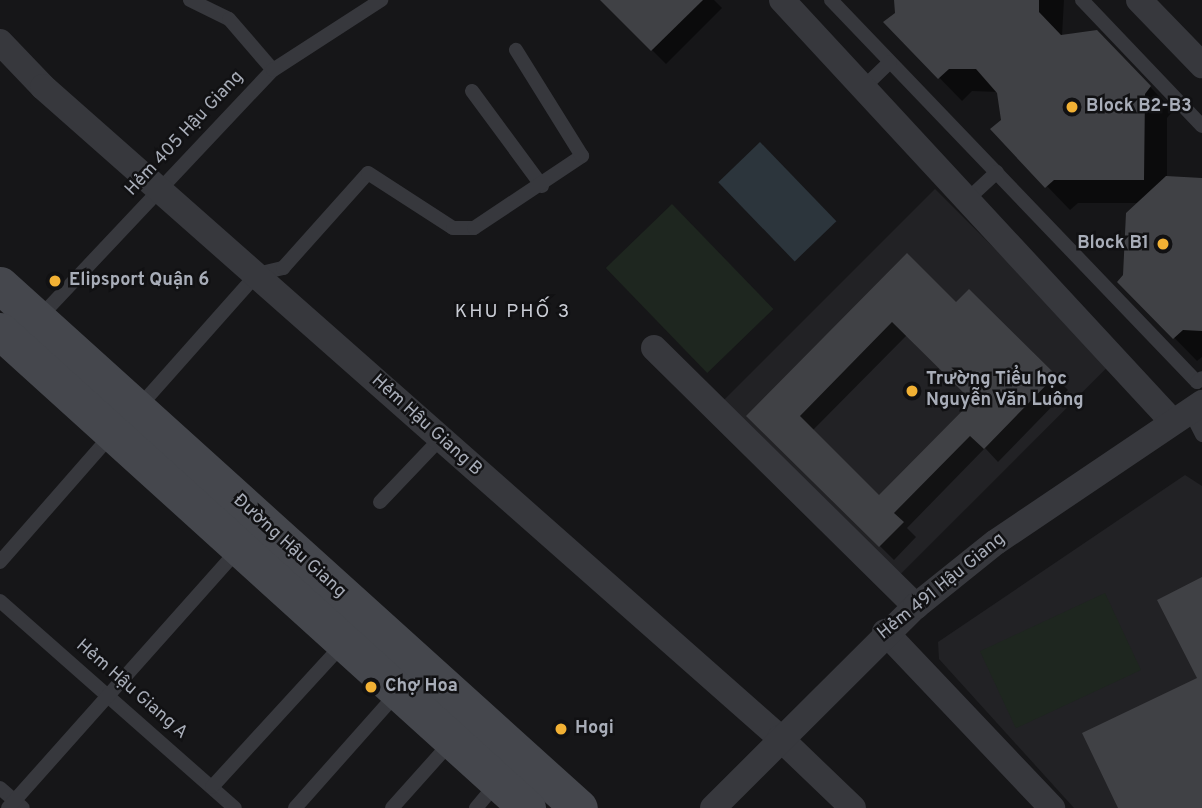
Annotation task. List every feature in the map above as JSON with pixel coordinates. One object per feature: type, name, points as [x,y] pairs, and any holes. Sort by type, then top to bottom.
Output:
[{"type":"main road","name":"Đường Hậu Giang","points":[[0,285],[15,337],[125,421],[579,808]]},
{"type":"main road","name":"Đường Hậu Giang","points":[[125,421],[241,548],[452,741],[487,795],[527,808]]},
{"type":"street","points":[[782,0],[969,198],[1188,411]]},
{"type":"street","points":[[1139,0],[1202,65]]},
{"type":"street","name":"Hẻm Hậu Giang B","points":[[0,42],[43,87],[780,738],[853,808]]},
{"type":"street","points":[[654,348],[916,606]]},
{"type":"street","name":"Hẻm 491 Hậu Giang","points":[[713,808],[885,632],[916,606],[996,542],[1188,411]]},
{"type":"street","points":[[885,632],[1052,808]]},
{"type":"lane","points":[[190,0],[229,19],[273,70]]},
{"type":"lane","name":"Hẻm 405 Hậu Giang","points":[[15,337],[273,70],[381,0]]},
{"type":"lane","points":[[831,0],[1197,382],[1202,378]]},
{"type":"lane","points":[[1082,0],[1202,127]]},
{"type":"lane","points":[[0,562],[257,274],[283,268],[368,173],[453,228],[474,228],[542,186],[582,156],[516,50]]},
{"type":"lane","points":[[863,87],[890,62]]},
{"type":"lane","points":[[472,91],[542,186]]},
{"type":"lane","points":[[969,198],[997,172]]},
{"type":"lane","points":[[1188,411],[1202,435]]},
{"type":"lane","points":[[380,502],[440,439]]},
{"type":"lane","points":[[0,788],[15,806],[241,548]]},
{"type":"lane","name":"Hẻm Hậu Giang A","points":[[0,601],[235,808]]},
{"type":"lane","points":[[212,788],[344,643]]},
{"type":"lane","points":[[295,808],[398,691]]},
{"type":"lane","points":[[392,808],[452,741]]},
{"type":"shaded area","points":[[760,142],[836,221],[795,261],[718,182]]},
{"type":"shaded area","name":"Trường Tiểu học Nguyễn Văn Luông","points":[[935,189],[1110,364],[886,589],[710,414]]},
{"type":"shaded area","points":[[672,204],[773,309],[707,373],[606,268]]},
{"type":"shaded area","points":[[1185,475],[1202,486],[1202,808],[1074,808],[939,659],[938,642]]},
{"type":"shaded area","points":[[1105,593],[1141,670],[1016,728],[980,651]]},
{"type":"building","points":[[600,0],[703,0],[651,51]]},
{"type":"building","name":"Block B2-B3","points":[[894,0],[1039,0],[1039,12],[1061,35],[1097,30],[1151,86],[1145,94],[1144,180],[1054,180],[1045,188],[990,129],[1001,120],[997,93],[976,69],[949,69],[938,79],[883,22],[895,13]]},
{"type":"building","name":"Block B1","points":[[1166,176],[1202,178],[1202,331],[1183,330],[1173,339],[1117,282],[1123,275],[1126,213]]},
{"type":"building","points":[[907,253],[956,302],[969,289],[1056,375],[984,449],[970,436],[894,513],[904,522],[879,547],[746,416]],"holes":[[[892,322],[972,401],[879,495],[800,416]]]},
{"type":"building","points":[[1202,577],[1202,808],[1118,808],[1082,733],[1197,678],[1157,600]]},
{"type":"place","name":"Block B2-B3","points":[[1072,107]]},
{"type":"place","name":"Block B1","points":[[1163,244]]},
{"type":"place","name":"Elipsport Quận 6","points":[[55,281]]},
{"type":"place","name":"Trường Tiểu học Nguyễn Văn Luông","points":[[912,391]]},
{"type":"place","name":"Chợ Hoa","points":[[371,687]]},
{"type":"place","name":"Hogi","points":[[561,729]]},
{"type":"district","name":"KHU PHỐ 3","points":[[513,313]]}]
